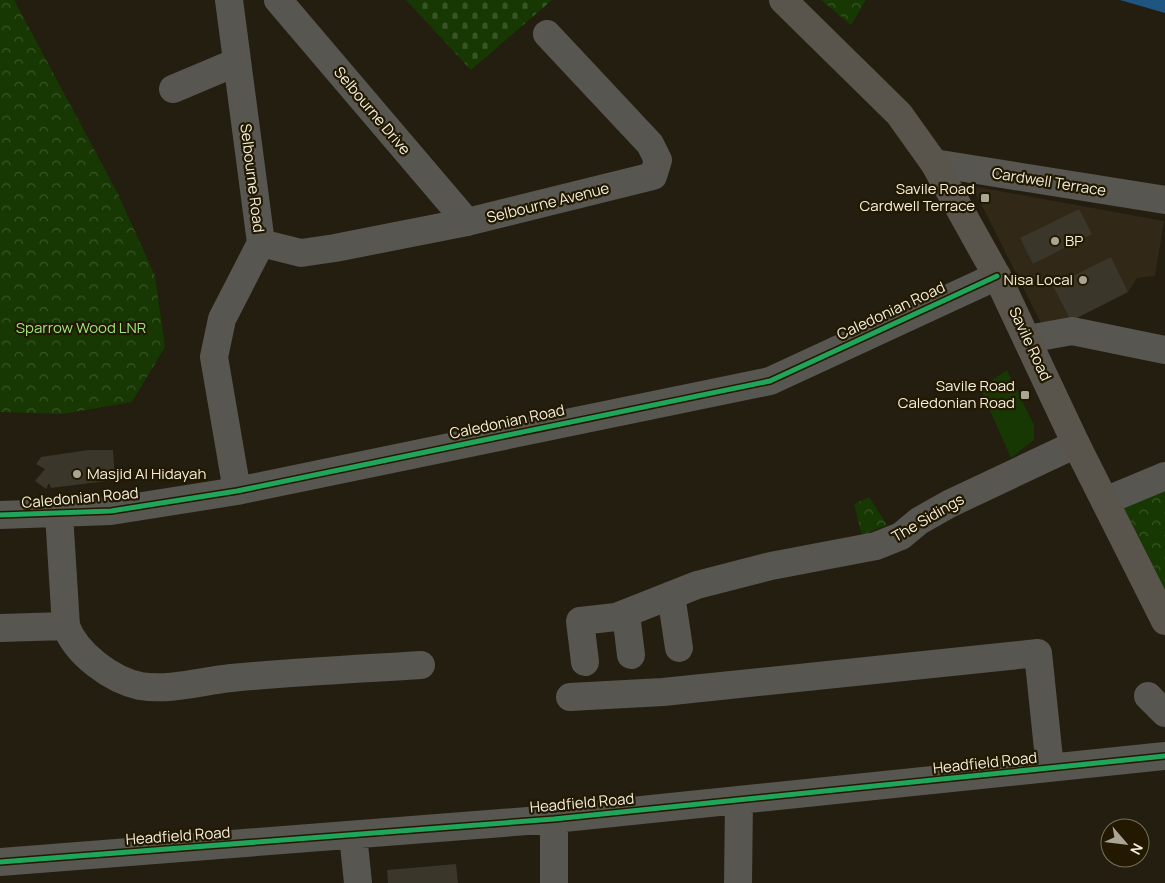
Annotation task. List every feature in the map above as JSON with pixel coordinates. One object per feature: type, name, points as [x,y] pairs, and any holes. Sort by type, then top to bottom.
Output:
[{"type":"main road","name":"Savile Road","points":[[782,0],[899,114],[934,163],[997,276],[1076,444],[1165,621]]},
{"type":"street","name":"Selbourne Road","points":[[229,0],[261,243],[222,319],[214,357],[237,491]]},
{"type":"street","name":"Selbourne Drive","points":[[278,0],[467,222]]},
{"type":"street","name":"Selbourne Avenue","points":[[261,243],[300,253],[467,222],[653,176],[658,160],[650,144],[547,34]]},
{"type":"street","points":[[173,89],[237,62]]},
{"type":"street","name":"Cardwell Terrace","points":[[934,163],[1165,200]]},
{"type":"street","name":"Caledonian Road","points":[[0,515],[111,511],[237,491],[770,381],[997,276]]},
{"type":"street","points":[[1028,339],[1072,331],[1165,350]]},
{"type":"street","name":"The Sidings","points":[[585,662],[580,621],[626,614],[671,595],[771,566],[876,546],[902,536],[919,521],[949,504],[1076,444]]},
{"type":"street","points":[[1104,501],[1165,476]]},
{"type":"street","points":[[59,514],[66,626],[77,646],[116,678],[141,686],[160,687],[230,678],[421,665]]},
{"type":"street","points":[[671,595],[679,648]]},
{"type":"street","points":[[626,614],[631,655]]},
{"type":"street","points":[[0,628],[66,626]]},
{"type":"street","points":[[570,697],[663,692],[1038,653],[1050,768]]},
{"type":"street","name":"Headfield Road","points":[[0,862],[554,819],[1165,756]]},
{"type":"street","points":[[738,801],[738,883]]},
{"type":"street","points":[[554,819],[554,883]]},
{"type":"street","points":[[353,835],[358,883]]},
{"type":"shaded area","points":[[972,186],[1164,221],[1155,276],[1137,278],[1128,292],[1071,321],[1043,327]]},
{"type":"green space","name":"Sparrow Wood LNR","points":[[0,0],[14,0],[118,194],[155,276],[165,347],[132,402],[62,414],[0,412]]},
{"type":"green space","points":[[406,0],[552,0],[471,70]]},
{"type":"green space","points":[[821,0],[866,0],[851,25]]},
{"type":"green space","points":[[1007,370],[1034,425],[1034,440],[1011,458],[980,388]]},
{"type":"green space","points":[[1165,482],[1165,607],[1110,505]]},
{"type":"green space","points":[[869,497],[887,525],[862,535],[854,504]]},
{"type":"water","points":[[1120,0],[1165,0],[1165,13]]},
{"type":"building","points":[[1079,209],[1092,234],[1033,264],[1020,238]]},
{"type":"building","points":[[1111,257],[1128,292],[1071,321],[1053,286]]},
{"type":"building","name":"Masjid Al Hidayah","points":[[88,450],[113,450],[115,480],[51,488],[49,483],[46,489],[35,481],[45,469],[36,464],[41,457]]},
{"type":"building","points":[[456,864],[458,883],[388,883],[387,870]]},
{"type":"cycle path","points":[[0,515],[111,511],[237,491],[770,381],[997,276]]},
{"type":"cycle path","points":[[0,862],[554,819],[1165,756]]},
{"type":"place","name":"Savile Road Cardwell Terrace","points":[[985,198]]},
{"type":"place","name":"BP","points":[[1055,241]]},
{"type":"place","name":"Nisa Local","points":[[1083,280]]},
{"type":"place","name":"Savile Road Caledonian Road","points":[[1025,395]]},
{"type":"place","name":"Masjid Al Hidayah","points":[[77,474]]}]
